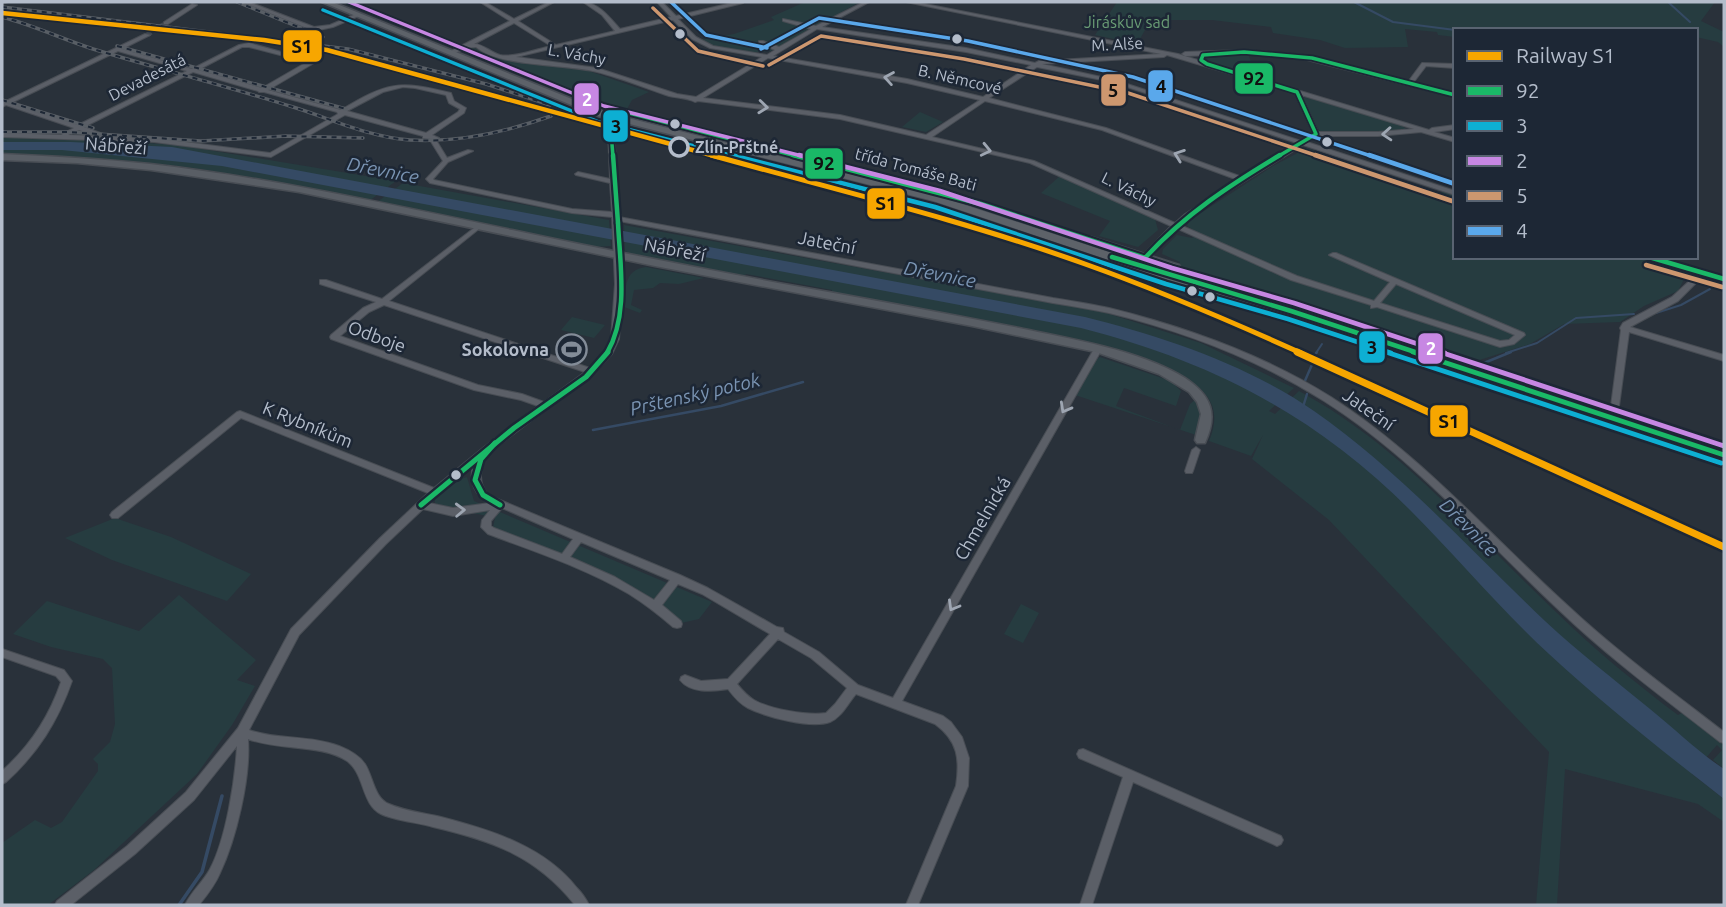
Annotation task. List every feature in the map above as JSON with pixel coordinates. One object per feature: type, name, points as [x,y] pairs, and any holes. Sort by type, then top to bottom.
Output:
[{"type":"main road","name":"třída Tomáše Bati","points":[[326,2],[625,117],[788,163],[908,190],[1142,262],[1724,453]]},
{"type":"street","points":[[166,23],[194,5],[182,2]]},
{"type":"street","points":[[245,2],[314,29],[331,26],[358,15]]},
{"type":"street","points":[[482,2],[554,45]]},
{"type":"street","points":[[454,52],[552,2]]},
{"type":"street","points":[[585,2],[604,14],[618,31]]},
{"type":"street","name":"B. Němcové","points":[[659,2],[705,45],[907,81],[1104,129],[1243,180]]},
{"type":"street","points":[[710,2],[714,8]]},
{"type":"street","points":[[510,58],[554,45],[741,2]]},
{"type":"street","points":[[695,100],[796,39],[867,2]]},
{"type":"street","points":[[909,2],[1176,55],[1453,139]]},
{"type":"street","points":[[785,20],[927,44],[1130,85],[1453,192]]},
{"type":"street","points":[[4,104],[147,34]]},
{"type":"street","points":[[789,36],[796,39]]},
{"type":"street","points":[[761,42],[779,49]]},
{"type":"street","name":"Devadesátá","points":[[62,135],[241,46],[249,45],[312,62],[261,91]]},
{"type":"street","name":"L. Váchy","points":[[466,46],[477,45],[484,51],[510,58],[590,68],[654,90],[695,100],[840,117],[1050,168],[1281,273],[1374,306],[1500,344],[1511,342],[1521,335],[1333,256]]},
{"type":"street","points":[[1140,47],[1144,52],[1140,57]]},
{"type":"street","points":[[119,50],[341,114],[436,138],[433,140],[446,161],[471,151]]},
{"type":"street","points":[[1207,64],[1201,58],[1210,53]]},
{"type":"street","name":"M. Alše","points":[[928,137],[1036,65],[1049,61],[1210,53],[1269,53],[1303,57],[1453,94]]},
{"type":"street","points":[[1410,83],[1424,64],[1453,66]]},
{"type":"street","points":[[2,135],[102,136],[178,142],[271,155],[386,87],[412,85],[449,94],[451,103],[463,108],[461,113],[425,137]]},
{"type":"street","points":[[1297,92],[1316,134]]},
{"type":"street","points":[[4,104],[102,136]]},
{"type":"street","points":[[61,905],[158,827],[190,796],[242,732],[295,632],[421,505],[487,449],[591,371],[608,354],[615,339],[620,284],[611,131],[625,117]]},
{"type":"street","points":[[1142,262],[1174,226],[1316,134],[1378,134],[1453,127]]},
{"type":"street","name":"Nábřeží","points":[[2,157],[100,160],[197,172],[289,188],[478,227],[618,251],[1098,349],[1164,372],[1195,390],[1203,400],[1207,423],[1189,471]]},
{"type":"street","name":"Jateční","points":[[446,161],[431,175],[429,179],[432,182],[572,211],[1106,310],[1179,330],[1273,371],[1326,398],[1388,441],[1444,490],[1563,608],[1640,674],[1724,738]]},
{"type":"street","points":[[578,174],[615,182]]},
{"type":"street","name":"Odboje","points":[[478,227],[334,337],[477,388],[522,397],[544,405]]},
{"type":"street","points":[[1655,259],[1705,274],[1722,276]]},
{"type":"street","points":[[1615,406],[1624,328],[1633,320],[1675,299],[1705,274]]},
{"type":"street","points":[[323,282],[591,371]]},
{"type":"street","points":[[1374,306],[1394,282]]},
{"type":"street","points":[[1624,328],[1724,358]]},
{"type":"street","name":"Chmelnická","points":[[895,704],[1098,349]]},
{"type":"street","name":"K Rybníkům","points":[[115,515],[240,414],[435,492]]},
{"type":"street","points":[[487,449],[478,463],[478,487],[485,497],[677,578],[779,631],[815,655],[854,688],[948,726],[958,740],[964,761],[962,786],[912,905]]},
{"type":"street","points":[[421,505],[453,512],[500,505]]},
{"type":"street","points":[[500,505],[487,520],[486,527],[491,531],[565,557],[618,581],[656,605],[677,624]]},
{"type":"street","points":[[565,557],[580,537]]},
{"type":"street","points":[[656,605],[677,578]]},
{"type":"street","points":[[685,680],[705,686],[731,684],[779,631]]},
{"type":"street","points":[[2,653],[60,673],[67,681],[46,730],[28,755],[2,778]]},
{"type":"street","points":[[731,684],[742,698],[754,706],[823,719],[831,716],[854,688]]},
{"type":"street","points":[[191,905],[218,864],[242,769],[245,749],[242,732]]},
{"type":"street","points":[[242,732],[261,741],[318,746],[349,756],[363,769],[376,804],[384,809],[455,825],[502,842],[558,875],[583,905]]},
{"type":"street","points":[[1083,754],[1277,840]]},
{"type":"street","points":[[1086,905],[1129,775]]},
{"type":"green space","points":[[805,2],[860,2],[771,51],[734,50],[698,40],[734,34],[774,20],[771,17]]},
{"type":"green space","name":"Jiráskův sad","points":[[1117,2],[1715,2],[1701,21],[1724,32],[1724,47],[1718,42],[1698,37],[1698,28],[1453,28],[1453,37],[1438,35],[1437,32],[1405,29],[1408,47],[1345,48],[1320,40],[1273,33],[1271,27],[1212,20],[1164,20],[1153,16],[1137,44],[1095,35]]},
{"type":"green space","points":[[471,47],[504,59],[589,71],[649,92],[632,100],[627,109],[561,88],[465,50]]},
{"type":"green space","points":[[1248,54],[1252,64],[1243,73],[1205,59],[1214,55]]},
{"type":"green space","points":[[1303,98],[1401,125],[1406,129],[1380,133],[1320,132]]},
{"type":"green space","points":[[920,112],[943,122],[926,132],[902,127]]},
{"type":"green space","points":[[2,137],[178,145],[396,181],[369,201],[200,169],[101,159],[2,154]]},
{"type":"green space","points":[[1307,148],[1440,194],[1443,191],[1453,194],[1453,259],[1646,259],[1678,269],[1686,275],[1678,291],[1644,306],[1620,322],[1564,324],[1530,344],[1470,363],[1179,266],[1180,262],[1162,254],[1163,249],[1177,235],[1192,238],[1198,233],[1187,226],[1190,220],[1273,166]]},
{"type":"green space","points":[[1061,175],[1155,219],[1158,230],[1138,247],[1099,236],[1110,221],[1041,193]]},
{"type":"green space","points":[[403,183],[609,220],[611,246],[594,247],[377,202]]},
{"type":"green space","points":[[624,225],[1103,312],[1201,343],[1294,388],[1269,411],[1275,414],[1299,391],[1370,437],[1435,493],[1600,652],[1678,715],[1682,713],[1724,745],[1724,769],[1713,760],[1722,750],[1717,745],[1692,774],[1724,799],[1724,822],[1698,804],[1565,769],[1557,905],[1536,905],[1549,752],[1329,520],[1252,459],[1263,435],[1251,456],[1209,441],[1214,423],[1213,409],[1207,397],[1185,379],[1141,361],[831,294],[832,290],[746,274],[743,277],[629,254],[625,251]]},
{"type":"green space","points":[[646,267],[704,278],[679,284],[660,283],[653,288],[634,290],[631,305],[642,310],[640,313],[624,307],[626,287],[633,272]]},
{"type":"green space","points":[[572,317],[605,325],[594,338],[561,330]]},
{"type":"green space","points":[[1100,357],[1171,381],[1181,391],[1176,406],[1124,388],[1116,406],[1173,428],[1075,395],[1093,362]]},
{"type":"green space","points":[[1196,399],[1200,417],[1196,435],[1180,430],[1190,404]]},
{"type":"green space","points":[[467,477],[474,501],[712,602],[699,619],[677,624],[618,581],[492,532],[495,518],[435,503],[435,497],[455,481]]},
{"type":"green space","points":[[115,518],[171,537],[251,574],[227,601],[112,560],[65,538]]},
{"type":"green space","points":[[179,595],[256,660],[237,680],[255,686],[232,725],[197,774],[94,870],[48,905],[2,905],[2,843],[35,820],[51,828],[62,822],[98,771],[98,764],[93,759],[110,742],[115,724],[112,668],[103,659],[51,647],[13,634],[47,601],[139,631]]},
{"type":"green space","points":[[1021,604],[1039,613],[1023,643],[1004,634]]},
{"type":"water","points":[[2,142],[172,147],[1085,317],[1144,333],[1204,354],[1288,395],[1346,434],[1376,459],[1583,655],[1724,769],[1724,799],[1613,710],[1549,654],[1410,510],[1337,446],[1258,396],[1173,357],[1081,328],[222,166],[62,150],[2,150]]},
{"type":"waterway","points":[[1354,2],[1393,22],[1453,30]]},
{"type":"waterway","points":[[1668,2],[1690,22]]},
{"type":"waterway","points":[[1656,313],[1681,305],[1710,289]]},
{"type":"waterway","points":[[1506,353],[1537,343],[1576,318],[1634,314]]},
{"type":"waterway","points":[[1316,353],[1322,344]]},
{"type":"waterway","points":[[1479,365],[1511,352]]},
{"type":"waterway","points":[[1304,383],[1314,360]]},
{"type":"waterway","name":"Prštenský potok","points":[[593,430],[721,406],[803,382]]},
{"type":"waterway","points":[[1303,407],[1307,394]]},
{"type":"waterway","name":"Prštenský potok","points":[[179,905],[202,872],[222,796]]},
{"type":"tunnel","points":[[147,35],[166,23]]},
{"type":"railway","points":[[237,2],[323,37]]},
{"type":"railway","points":[[2,7],[348,49],[486,84],[550,105]]},
{"type":"railway","points":[[2,17],[93,49],[395,138],[464,138],[517,127],[551,116]]},
{"type":"railway","points":[[117,46],[346,109]]},
{"type":"railway","points":[[2,100],[93,128]]},
{"type":"railway","points":[[2,132],[69,132],[201,141],[286,136],[363,138]]},
{"type":"rail line","name":"S1","points":[[2,13],[264,40],[327,50],[947,220],[1083,263],[1213,313],[1724,547]]},
{"type":"transit line","name":"2","points":[[349,2],[604,106],[940,191],[1172,268],[1294,303],[1724,446]]},
{"type":"transit line","name":"4","points":[[671,2],[706,35],[767,48]]},
{"type":"transit line","name":"5","points":[[653,8],[698,51],[763,66]]},
{"type":"transit line","name":"3","points":[[323,10],[599,122],[935,207],[1166,284],[1288,319],[1721,463]]},
{"type":"transit line","name":"4","points":[[761,49],[819,18],[968,41],[1133,77],[1453,183]]},
{"type":"transit line","name":"5","points":[[769,65],[821,36],[964,59],[1128,93],[1452,201]]},
{"type":"transit line","name":"92","points":[[618,223],[611,131],[629,113],[981,204],[1145,258],[1182,220],[1203,204],[1316,134],[1297,92],[1207,64],[1201,60],[1203,55],[1244,52],[1312,58],[1453,94]]},
{"type":"transit line","name":"92","points":[[421,505],[514,428],[575,386],[605,357],[612,345],[619,317],[621,285],[618,223]]},
{"type":"transit line","name":"92","points":[[1112,257],[1291,311],[1724,455]]},
{"type":"transit line","name":"92","points":[[1656,259],[1724,279]]},
{"type":"transit line","name":"5","points":[[1646,265],[1722,287]]},
{"type":"transit line","name":"92","points":[[495,443],[481,459],[475,480],[483,495],[500,505]]},
{"type":"place","name":"Zlín-Prštné","points":[[679,147]]},
{"type":"place","name":"Sokolovna","points":[[572,349]]},
{"type":"water label","name":"Dřevnice","points":[[383,170]]},
{"type":"water label","name":"Dřevnice","points":[[940,274]]},
{"type":"water label","name":"Dřevnice","points":[[1469,527]]}]
